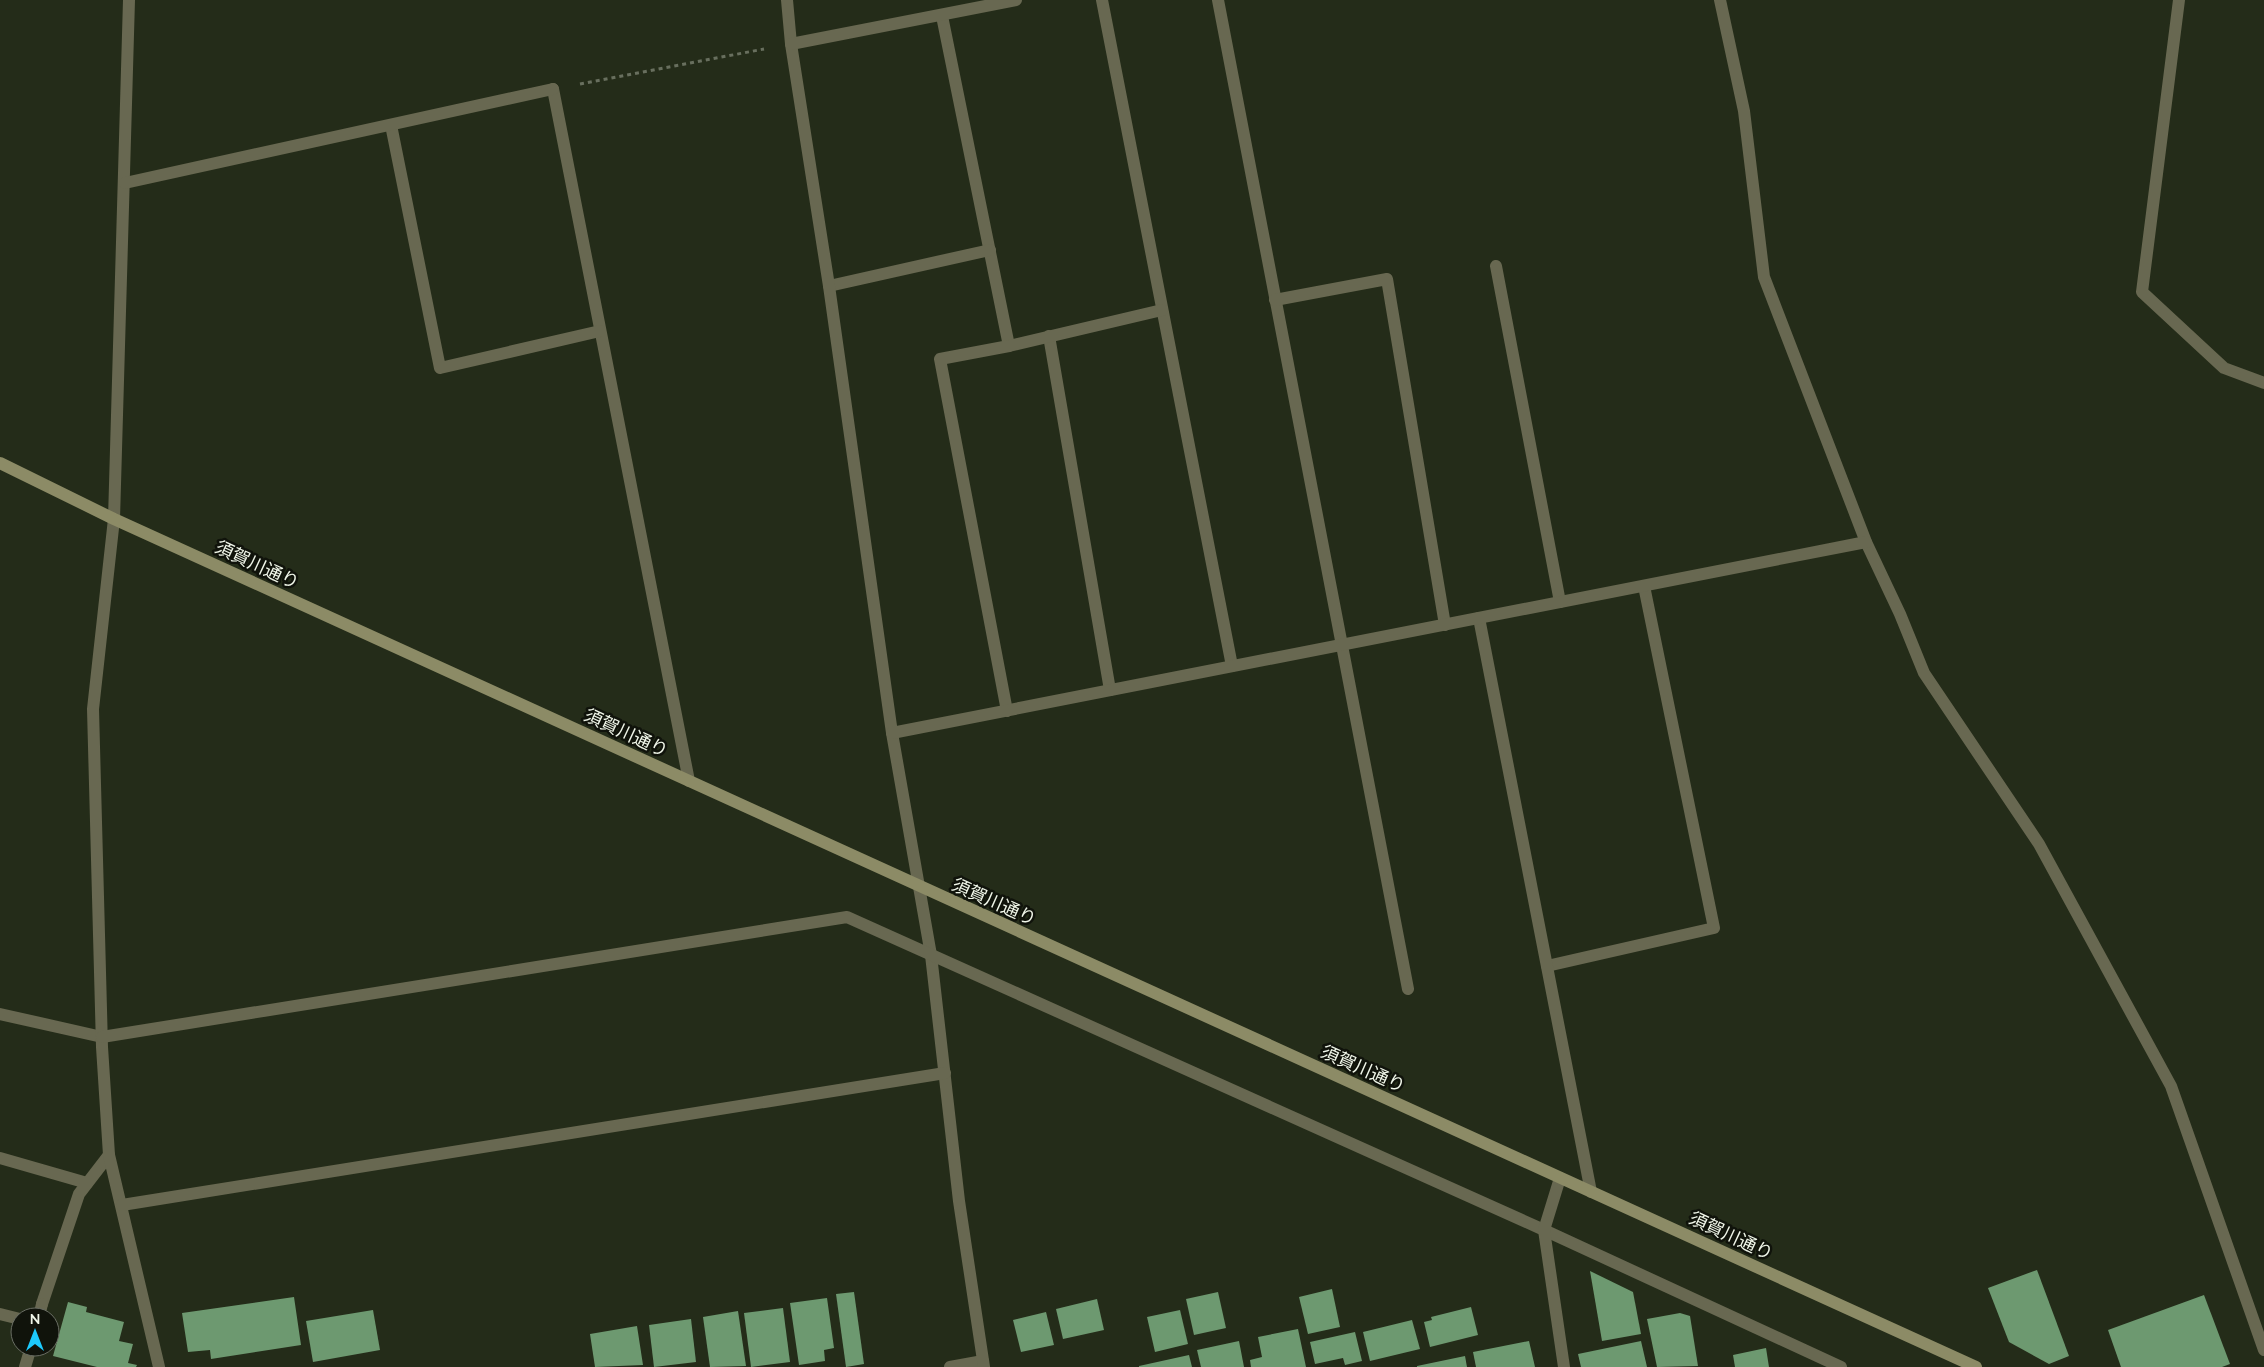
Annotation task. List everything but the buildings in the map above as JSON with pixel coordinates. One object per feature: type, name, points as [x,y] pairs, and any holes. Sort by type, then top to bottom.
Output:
[{"type":"street","points":[[129,0],[114,519],[94,709],[102,1037],[109,1155],[159,1367]]},
{"type":"street","points":[[787,0],[791,44],[830,286],[892,733],[931,954],[959,1200],[984,1364],[950,1367]]},
{"type":"street","points":[[791,44],[942,16],[992,2],[1016,0]]},
{"type":"street","points":[[1102,0],[1232,666]]},
{"type":"street","points":[[1218,0],[1408,989]]},
{"type":"street","points":[[1720,0],[1744,111],[1764,277],[1866,542],[1900,614],[1924,673],[2039,844],[2171,1086],[2264,1350]]},
{"type":"street","points":[[2179,0],[2142,292],[2224,368],[2264,383]]},
{"type":"street","points":[[942,16],[1009,346]]},
{"type":"street","points":[[125,183],[553,89],[689,781]]},
{"type":"street","points":[[391,125],[440,368],[600,331]]},
{"type":"street","points":[[830,286],[990,250]]},
{"type":"street","points":[[1496,266],[1560,602]]},
{"type":"street","points":[[1275,300],[1387,279],[1445,625]]},
{"type":"street","points":[[1007,711],[940,359],[1009,346],[1162,310]]},
{"type":"street","points":[[1048,336],[1110,690]]},
{"type":"street","name":"須賀川通り","points":[[0,462],[114,519],[1976,1367]]},
{"type":"street","points":[[892,733],[1866,542]]},
{"type":"street","points":[[1547,966],[1714,928],[1644,586]]},
{"type":"street","points":[[1479,618],[1591,1192]]},
{"type":"street","points":[[0,1014],[102,1037],[847,917],[1544,1230],[1841,1367]]},
{"type":"street","points":[[122,1205],[945,1073]]},
{"type":"street","points":[[41,1307],[79,1194],[109,1155]]},
{"type":"street","points":[[0,1158],[87,1183]]},
{"type":"street","points":[[1560,1178],[1544,1230],[1564,1367]]},
{"type":"path","points":[[553,89],[791,44]]}]
